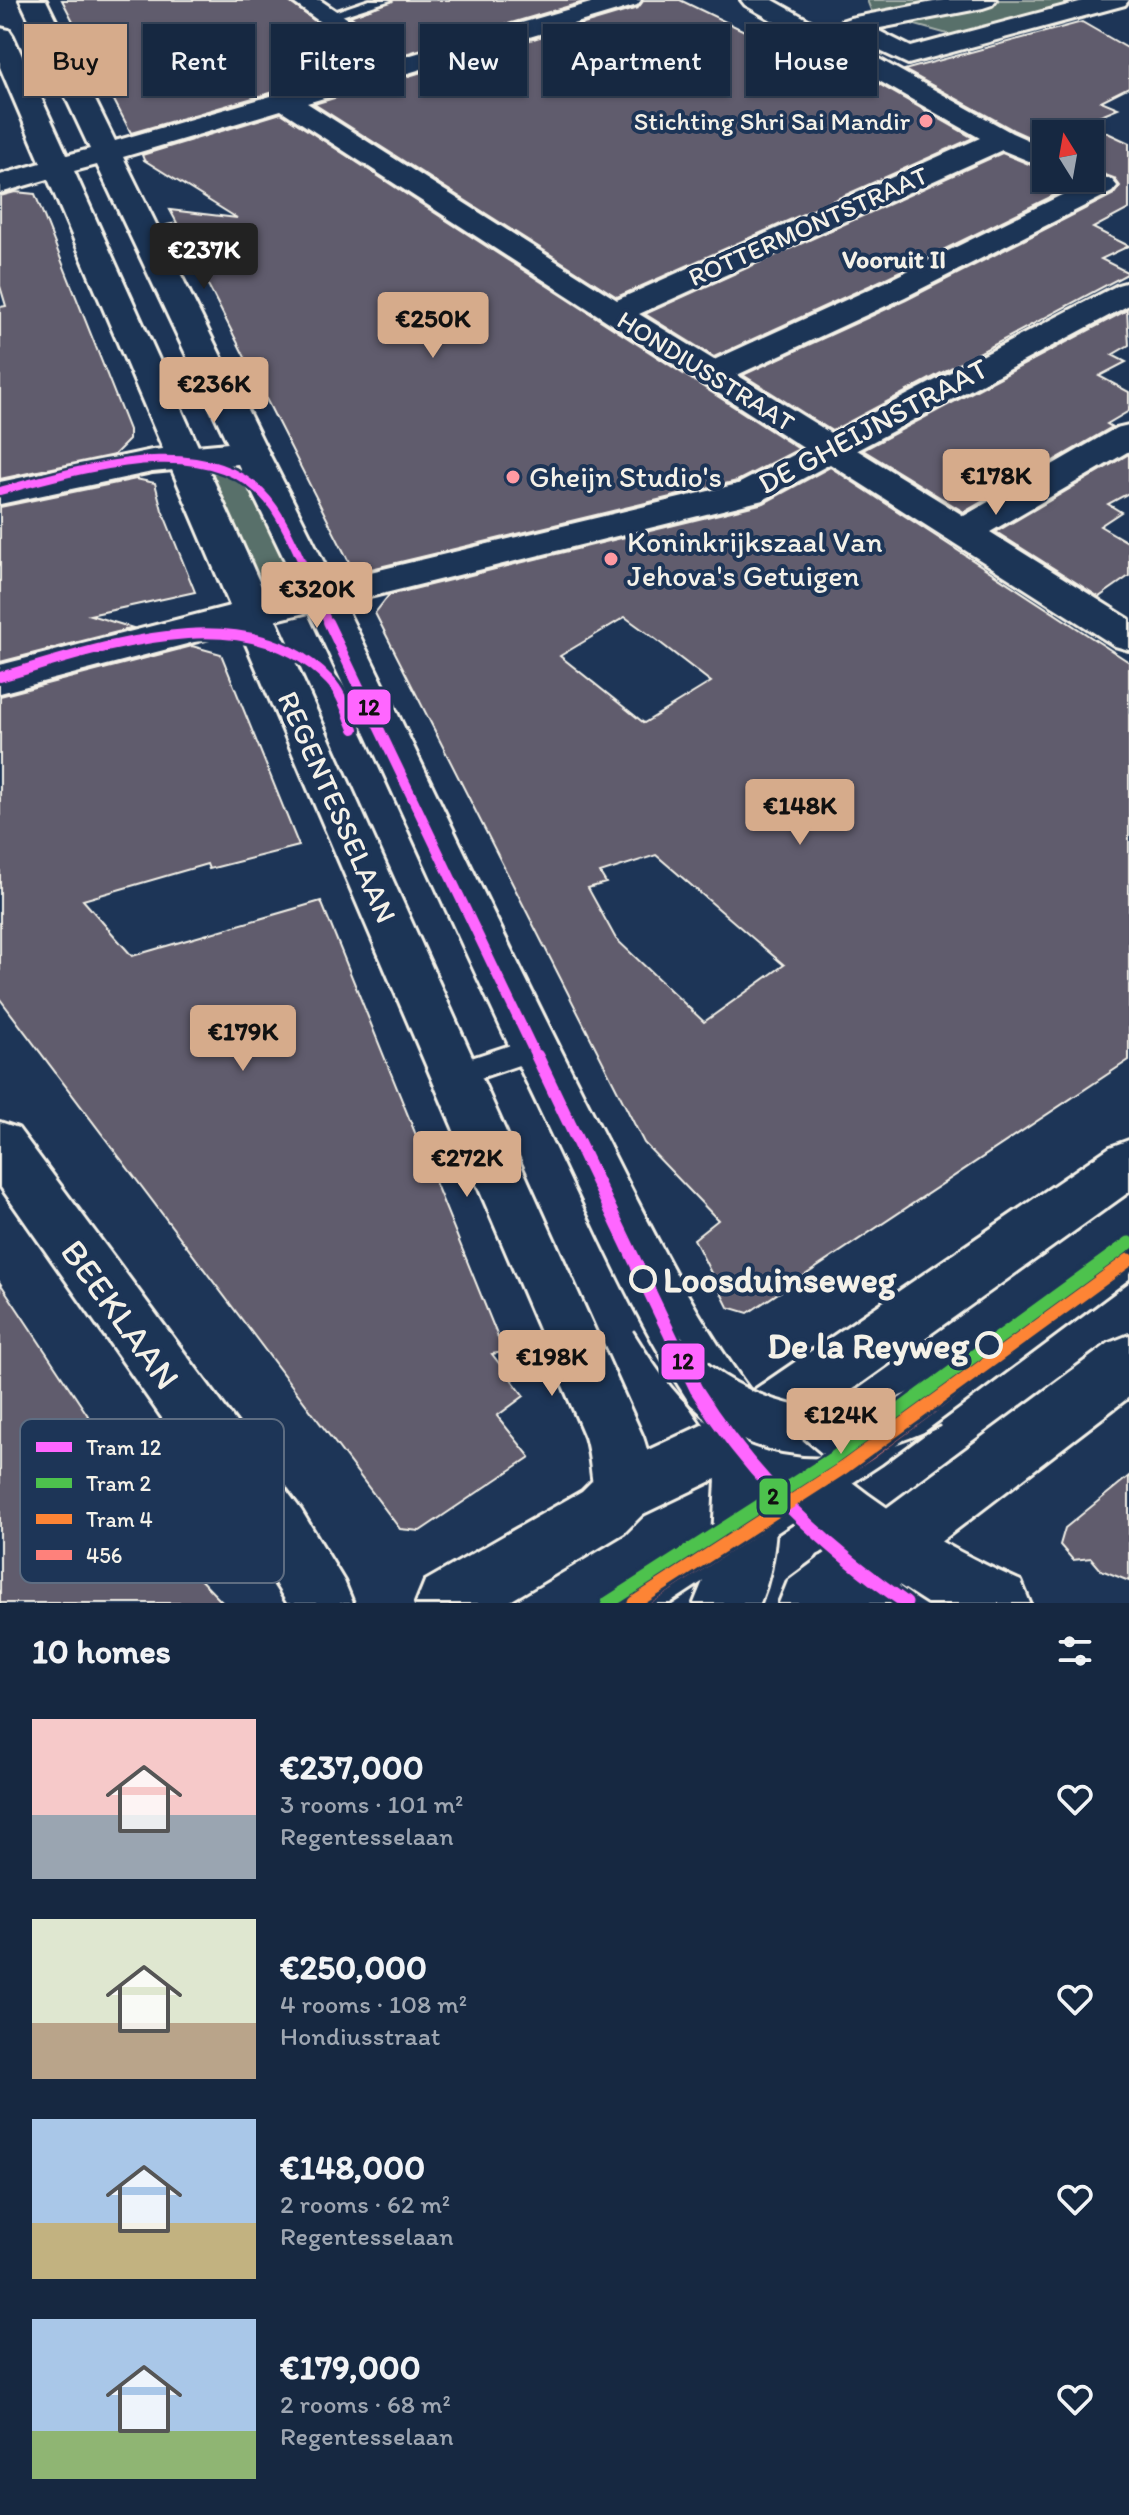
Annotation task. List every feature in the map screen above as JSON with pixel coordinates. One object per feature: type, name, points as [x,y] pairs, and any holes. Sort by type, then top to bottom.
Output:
[{"type":"street","points":[[33,0],[250,452],[323,596],[535,1048],[681,1338],[745,1432],[829,1502],[853,1582]]},
{"type":"street","points":[[303,0],[336,24]]},
{"type":"street","points":[[404,66],[628,0]]},
{"type":"street","points":[[754,0],[1002,139],[1032,153]]},
{"type":"street","points":[[860,24],[983,0]]},
{"type":"street","points":[[877,40],[908,56],[1116,0]]},
{"type":"street","points":[[789,18],[819,10],[846,24]]},
{"type":"street","name":"REGENTESSELAAN","points":[[0,36],[614,1437],[623,1466],[622,1493]]},
{"type":"street","points":[[0,184],[303,96]]},
{"type":"street","name":"HONDIUSSTRAAT","points":[[286,101],[962,533],[1121,621]]},
{"type":"street","name":"ROTTERMONTSTRAAT","points":[[615,313],[1002,139]]},
{"type":"street","points":[[712,374],[1111,186]]},
{"type":"street","name":"DE GHEIJNSTRAAT","points":[[0,679],[323,596],[720,501],[772,482],[1129,292]]},
{"type":"street","points":[[962,533],[1129,436]]},
{"type":"street","points":[[0,493],[121,466],[250,452]]},
{"type":"street","name":"BEEKLAAN","points":[[5,1163],[195,1419]]},
{"type":"street","points":[[447,1603],[603,1512],[622,1493],[702,1457],[745,1432],[1129,1163]]},
{"type":"street","points":[[853,1582],[1129,1362]]},
{"type":"street","points":[[725,1603],[735,1589],[745,1537],[745,1432]]},
{"type":"street","name":"BEEKLAAN","points":[[284,1540],[322,1603]]},
{"type":"street","points":[[853,1582],[959,1587],[999,1603]]},
{"type":"lane","points":[[326,17],[384,0]]},
{"type":"lane","points":[[454,1075],[535,1048]]},
{"type":"lane","points":[[640,1603],[817,1490],[953,1394],[1129,1261]]},
{"type":"green space","points":[[867,0],[1087,0],[951,35],[872,13]]},
{"type":"green space","points":[[220,472],[251,488],[297,571],[248,583],[203,474]]},
{"type":"building","points":[[62,0],[287,0],[319,24],[271,24],[271,93],[131,133],[112,96],[127,96],[127,24],[74,24]]},
{"type":"building","points":[[394,0],[590,0],[508,24],[420,24],[420,50],[405,54],[404,24],[362,24],[350,16]]},
{"type":"building","points":[[644,0],[680,0],[730,24],[584,24],[638,8]]},
{"type":"building","points":[[1082,22],[1129,49],[1129,87],[1101,101],[1118,108],[1089,120],[1032,120],[1032,139],[904,70]]},
{"type":"building","points":[[730,24],[746,32],[746,96],[877,96],[877,83],[973,138],[617,297],[314,104],[341,96],[404,96],[404,77],[420,73],[420,96],[527,96],[527,41],[543,36],[543,96],[730,96]]},
{"type":"building","points":[[281,113],[799,449],[737,481],[367,570],[351,566],[199,267],[167,225],[177,223],[170,210],[237,218],[144,160],[142,155]]},
{"type":"building","points":[[1104,131],[1129,143],[1129,209],[1093,228],[1129,246],[1101,259],[1129,273],[832,431],[743,375],[906,300],[1114,194],[1120,186],[1114,178],[1104,174]]},
{"type":"building","points":[[1002,153],[1032,165],[1032,192],[1061,192],[882,280],[714,357],[645,314]]},
{"type":"building","points":[[15,192],[35,194],[129,430],[129,440],[114,455],[0,479],[0,307],[6,306],[0,286],[0,196]]},
{"type":"building","points":[[1127,310],[1129,345],[1112,355],[1126,362],[1099,376],[1129,392],[1129,411],[1107,424],[1112,427],[964,512],[863,450]]},
{"type":"building","points":[[1129,454],[1129,493],[1108,504],[1121,512],[1100,526],[1129,543],[1129,576],[1099,597],[996,532]]},
{"type":"building","points":[[830,467],[1129,662],[1129,1060],[748,1313],[728,1307],[694,1239],[718,1220],[644,1143],[375,613],[389,595],[764,503]],"holes":[[[625,617],[654,638],[711,682],[644,723],[560,656]],[[656,855],[784,965],[704,1022],[616,939],[588,888],[606,883],[600,873]]]},
{"type":"building","points":[[136,479],[155,483],[162,510],[195,592],[90,615],[133,628],[0,662],[0,507]]},
{"type":"building","points":[[192,646],[221,654],[299,846],[209,869],[207,864],[83,900],[132,956],[321,901],[504,1352],[492,1354],[524,1396],[497,1416],[530,1457],[420,1531],[400,1529],[0,999],[0,696]]},
{"type":"building","points":[[0,1283],[90,1419],[20,1419],[20,1583],[204,1583],[223,1603],[0,1603]]},
{"type":"building","points":[[1129,1476],[1129,1581],[1101,1570],[1091,1558],[1073,1560],[1060,1545],[1065,1528]]},
{"type":"tram line","name":"12","points":[[0,491],[126,462],[189,461],[220,468],[248,482],[274,509],[696,1389],[739,1452],[788,1508],[844,1558],[906,1603]]},
{"type":"tram line","name":"12","points":[[0,677],[81,654],[171,635],[216,633],[258,638],[297,653],[329,680],[354,729]]},
{"type":"tram line","name":"2","points":[[608,1603],[835,1457],[1129,1243]]},
{"type":"tram line","name":"4","points":[[634,1603],[843,1468],[1129,1260]]},
{"type":"tram line","points":[[646,1289],[677,1333],[702,1358],[749,1388],[801,1405],[829,1409],[884,1403],[912,1393],[957,1370]]},
{"type":"tram line","points":[[634,1331],[663,1375],[698,1413],[726,1433],[755,1446],[785,1454],[816,1457],[848,1455],[879,1449],[940,1426]]},
{"type":"transit line","name":"456","points":[[640,1603],[870,1453],[1129,1261]]},
{"type":"place","name":"Stichting Shri Sai Mandir","points":[[926,121]]},
{"type":"place","name":"Gheijn Studio's","points":[[513,477]]},
{"type":"place","name":"Koninkrijkszaal Van Jehova's Getuigen","points":[[611,559]]},
{"type":"place","name":"Loosduinseweg","points":[[643,1279]]},
{"type":"place","name":"De la Reyweg","points":[[989,1345]]},
{"type":"district","name":"Vooruit II","points":[[894,259]]}]
